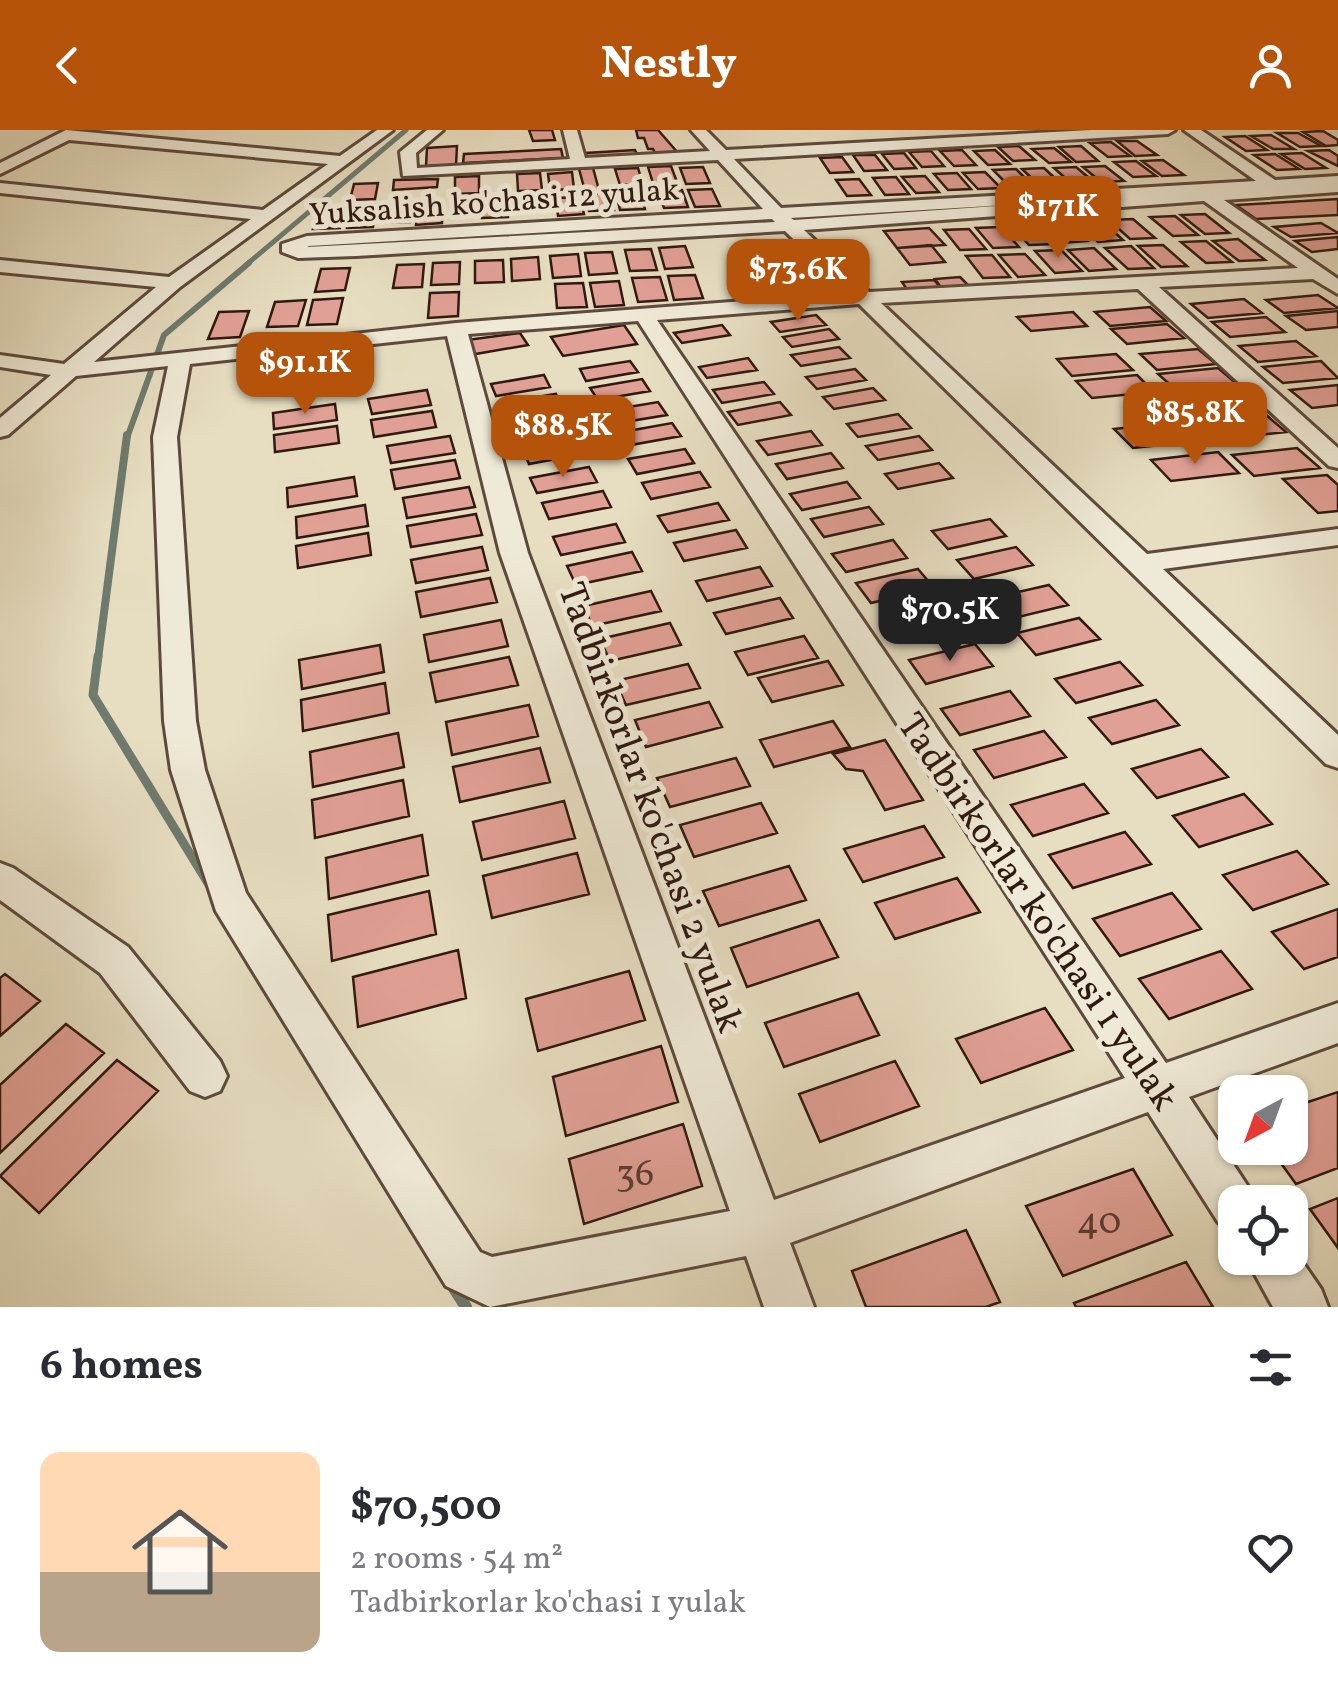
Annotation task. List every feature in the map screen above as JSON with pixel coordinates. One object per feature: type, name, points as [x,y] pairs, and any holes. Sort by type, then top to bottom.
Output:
[{"type":"street","points":[[0,430],[173,283],[386,130]]},
{"type":"street","name":"Yuksalish ko'chasi 12 yulak","points":[[436,130],[408,152],[409,172],[579,165]]},
{"type":"street","points":[[570,130],[579,165],[710,143],[976,130]]},
{"type":"street","points":[[710,143],[1168,130]]},
{"type":"street","points":[[1190,130],[1277,188]]},
{"type":"street","points":[[0,169],[72,133],[344,161]]},
{"type":"street","points":[[710,143],[783,219],[1338,756]]},
{"type":"street","name":"Yuksalish ko'chasi 12 yulak","points":[[703,224],[303,242],[288,248],[298,253],[317,252],[1338,184]]},
{"type":"street","points":[[0,188],[270,216]]},
{"type":"street","name":"Yuksalish ko'chasi 12 yulak","points":[[783,219],[1207,196],[1277,188]]},
{"type":"street","points":[[1207,196],[1338,288]]},
{"type":"street","points":[[0,266],[173,283]]},
{"type":"street","points":[[0,362],[66,371],[456,329],[864,298],[1317,273]]},
{"type":"street","points":[[1141,281],[1338,461]]},
{"type":"street","name":"Tadbirkorlar ko'chasi 1 yulak","points":[[644,317],[1222,1185]]},
{"type":"street","name":"Tadbirkorlar ko'chasi 2 yulak","points":[[456,329],[514,553],[789,1307]]},
{"type":"street","points":[[170,361],[165,437],[180,721],[188,770],[230,899],[463,1269],[490,1282],[761,1230],[1338,1022]]},
{"type":"street","points":[[1139,564],[1338,537]]},
{"type":"street","points":[[0,879],[114,960],[205,1076]]},
{"type":"street","points":[[1282,1275],[1304,1307]]},
{"type":"building","points":[[529,130],[552,130],[555,140],[533,141]]},
{"type":"building","points":[[636,130],[658,130],[679,154],[656,155],[648,149],[644,138],[638,138]]},
{"type":"building","points":[[1323,131],[1338,140],[1338,145],[1326,146],[1303,132]]},
{"type":"building","points":[[1277,133],[1298,133],[1321,146],[1300,147]]},
{"type":"building","points":[[1271,135],[1294,149],[1273,149],[1251,136]]},
{"type":"building","points":[[1245,136],[1267,150],[1246,151],[1225,137]]},
{"type":"building","points":[[1117,141],[1137,141],[1157,155],[1135,156]]},
{"type":"building","points":[[1111,142],[1130,156],[1108,157],[1090,143]]},
{"type":"building","points":[[457,146],[456,165],[426,166],[427,148]]},
{"type":"building","points":[[1019,146],[1035,160],[1013,161],[998,147]]},
{"type":"building","points":[[1081,146],[1098,161],[1076,162],[1059,147]]},
{"type":"building","points":[[1054,148],[1071,162],[1049,163],[1032,149]]},
{"type":"building","points":[[561,149],[563,158],[463,163],[464,154]]},
{"type":"building","points":[[635,150],[638,156],[587,159],[586,153]]},
{"type":"building","points":[[962,150],[976,165],[954,166],[940,151]]},
{"type":"building","points":[[995,150],[1010,164],[988,165],[974,151]]},
{"type":"building","points":[[1329,150],[1338,156],[1338,166],[1308,151]]},
{"type":"building","points":[[931,151],[944,166],[922,167],[909,152]]},
{"type":"building","points":[[904,153],[916,168],[894,169],[882,154]]},
{"type":"building","points":[[1302,153],[1326,168],[1305,169],[1281,154]]},
{"type":"building","points":[[1275,154],[1299,169],[1277,170],[1254,155]]},
{"type":"building","points":[[853,155],[875,155],[887,170],[864,171]]},
{"type":"building","points":[[842,157],[853,172],[830,173],[820,158]]},
{"type":"building","points":[[1163,160],[1184,175],[1162,176],[1142,161]]},
{"type":"building","points":[[1136,161],[1156,176],[1133,177],[1114,162]]},
{"type":"building","points":[[671,166],[677,182],[653,183],[648,167]]},
{"type":"building","points":[[1105,166],[1124,181],[1101,182],[1083,167]]},
{"type":"building","points":[[703,167],[710,183],[686,184],[680,168]]},
{"type":"building","points":[[1076,167],[1095,183],[1072,184],[1054,168]]},
{"type":"building","points":[[593,168],[599,190],[585,191],[579,169]]},
{"type":"building","points":[[638,168],[643,184],[620,185],[615,169]]},
{"type":"building","points":[[1044,168],[1061,184],[1039,185],[1022,169]]},
{"type":"building","points":[[1016,169],[1032,185],[1009,186],[993,170]]},
{"type":"building","points":[[572,172],[574,189],[550,190],[548,174]]},
{"type":"building","points":[[985,172],[1001,188],[978,189],[963,173]]},
{"type":"building","points":[[540,173],[542,190],[518,191],[517,174]]},
{"type":"building","points":[[957,173],[971,189],[948,190],[934,174]]},
{"type":"building","points":[[479,176],[479,193],[455,194],[455,177]]},
{"type":"building","points":[[925,176],[939,192],[916,193],[902,177]]},
{"type":"building","points":[[896,177],[909,194],[885,195],[873,178]]},
{"type":"building","points":[[438,179],[437,187],[393,190],[394,180]]},
{"type":"building","points":[[859,179],[871,195],[847,196],[836,180]]},
{"type":"building","points":[[378,183],[375,199],[350,200],[354,184]]},
{"type":"building","points":[[712,189],[720,206],[695,207],[688,190]]},
{"type":"building","points":[[682,190],[688,207],[664,208],[658,191]]},
{"type":"building","points":[[640,192],[645,209],[620,210],[616,193]]},
{"type":"building","points":[[610,193],[614,210],[589,211],[585,194]]},
{"type":"building","points":[[580,197],[584,214],[558,216],[556,198]]},
{"type":"building","points":[[507,199],[508,217],[482,218],[482,200]]},
{"type":"building","points":[[1338,199],[1338,215],[1256,219],[1236,205]]},
{"type":"building","points":[[412,204],[410,222],[384,223],[387,205]]},
{"type":"building","points":[[443,205],[442,223],[416,225],[418,206]]},
{"type":"building","points":[[376,208],[373,227],[347,228],[351,209]]},
{"type":"building","points":[[344,210],[340,228],[313,229],[319,211]]},
{"type":"building","points":[[1205,214],[1229,233],[1205,234],[1181,215]]},
{"type":"building","points":[[1175,216],[1198,235],[1173,236],[1150,217]]},
{"type":"building","points":[[1133,219],[1155,238],[1130,239],[1109,220]]},
{"type":"building","points":[[1102,221],[1123,240],[1098,242],[1078,222]]},
{"type":"building","points":[[1067,222],[1087,241],[1061,243],[1042,223]]},
{"type":"building","points":[[1321,223],[1338,233],[1291,237],[1274,227]]},
{"type":"building","points":[[1035,224],[1054,244],[1029,245],[1011,225]]},
{"type":"building","points":[[1001,227],[1019,247],[993,248],[976,228]]},
{"type":"building","points":[[929,228],[945,245],[897,248],[884,231]]},
{"type":"building","points":[[969,229],[986,249],[960,250],[944,230]]},
{"type":"building","points":[[1338,237],[1338,249],[1312,252],[1295,241]]},
{"type":"building","points":[[1238,239],[1265,260],[1239,261],[1213,241]]},
{"type":"building","points":[[1206,241],[1232,262],[1206,263],[1181,242]]},
{"type":"building","points":[[931,245],[945,262],[910,265],[897,248]]},
{"type":"building","points":[[1163,245],[1187,266],[1161,267],[1138,246]]},
{"type":"building","points":[[685,246],[693,267],[665,269],[659,248]]},
{"type":"building","points":[[1131,246],[1154,268],[1128,269],[1105,248]]},
{"type":"building","points":[[1094,248],[1116,269],[1089,271],[1068,250]]},
{"type":"building","points":[[651,249],[657,270],[630,271],[625,250]]},
{"type":"building","points":[[1061,250],[1082,271],[1055,273],[1035,251]]},
{"type":"building","points":[[612,252],[617,273],[589,275],[585,253]]},
{"type":"building","points":[[578,254],[581,276],[553,278],[550,256]]},
{"type":"building","points":[[1025,254],[1045,275],[1018,277],[999,255]]},
{"type":"building","points":[[992,255],[1010,277],[983,278],[966,256]]},
{"type":"building","points":[[538,257],[540,279],[512,281],[511,259]]},
{"type":"building","points":[[503,260],[504,282],[475,283],[475,261]]},
{"type":"building","points":[[460,262],[459,284],[431,285],[433,263]]},
{"type":"building","points":[[424,264],[422,287],[393,288],[397,265]]},
{"type":"building","points":[[350,268],[345,290],[315,292],[321,269]]},
{"type":"building","points":[[695,275],[703,298],[674,300],[668,276]]},
{"type":"building","points":[[660,277],[667,300],[638,302],[632,278]]},
{"type":"building","points":[[960,277],[970,287],[942,289],[935,279]]},
{"type":"building","points":[[934,280],[942,289],[908,291],[902,282]]},
{"type":"building","points":[[619,281],[624,305],[595,307],[590,283]]},
{"type":"building","points":[[583,283],[587,307],[557,308],[555,284]]},
{"type":"building","points":[[459,292],[458,316],[428,318],[430,293]]},
{"type":"building","points":[[1318,295],[1338,308],[1284,313],[1266,300]]},
{"type":"building","points":[[343,298],[337,324],[307,325],[313,300]]},
{"type":"building","points":[[1244,299],[1262,313],[1208,318],[1191,304]]},
{"type":"building","points":[[306,300],[298,326],[267,327],[275,302]]},
{"type":"building","points":[[1150,307],[1166,321],[1110,326],[1095,312]]},
{"type":"building","points":[[249,311],[240,337],[208,339],[219,312]]},
{"type":"building","points":[[1338,311],[1338,327],[1306,330],[1286,316]]},
{"type":"building","points":[[1073,312],[1087,326],[1031,331],[1017,317]]},
{"type":"building","points":[[816,315],[826,325],[780,332],[771,322]]},
{"type":"building","points":[[1266,317],[1285,332],[1230,337],[1212,322]]},
{"type":"building","points":[[1167,324],[1184,338],[1127,344],[1111,329]]},
{"type":"building","points":[[624,325],[637,344],[563,356],[551,337]]},
{"type":"building","points":[[722,325],[730,335],[682,343],[674,333]]},
{"type":"building","points":[[829,329],[839,339],[792,347],[783,337]]},
{"type":"building","points":[[520,333],[528,345],[470,355],[467,340]]},
{"type":"building","points":[[1296,341],[1316,356],[1258,362],[1239,346]]},
{"type":"building","points":[[839,347],[850,358],[801,366],[791,355]]},
{"type":"building","points":[[1198,349],[1216,364],[1157,370],[1140,354]]},
{"type":"building","points":[[348,353],[350,367],[255,384],[263,370],[290,367],[289,361]]},
{"type":"building","points":[[1116,354],[1133,370],[1072,376],[1057,359]]},
{"type":"building","points":[[748,358],[757,370],[707,378],[699,367]]},
{"type":"building","points":[[630,361],[638,372],[586,381],[580,369]]},
{"type":"building","points":[[1321,361],[1338,378],[1283,383],[1263,367]]},
{"type":"building","points":[[1218,368],[1237,384],[1176,390],[1158,374]]},
{"type":"building","points":[[855,369],[866,380],[817,389],[806,377]]},
{"type":"building","points":[[544,375],[550,387],[496,396],[491,384]]},
{"type":"building","points":[[1137,375],[1154,392],[1092,398],[1076,381]]},
{"type":"building","points":[[642,379],[650,391],[598,400],[590,388]]},
{"type":"building","points":[[764,382],[774,394],[722,403],[713,390]]},
{"type":"building","points":[[1338,385],[1338,405],[1312,408],[1290,390]]},
{"type":"building","points":[[873,388],[885,400],[834,409],[823,397]]},
{"type":"building","points":[[427,390],[431,405],[372,414],[368,399]]},
{"type":"building","points":[[1242,392],[1262,410],[1200,416],[1181,398]]},
{"type":"building","points":[[556,394],[562,407],[507,416],[501,403]]},
{"type":"building","points":[[658,402],[667,415],[612,424],[605,411]]},
{"type":"building","points":[[780,402],[791,415],[738,425],[728,412]]},
{"type":"building","points":[[335,404],[337,420],[274,429],[273,413]]},
{"type":"building","points":[[432,411],[436,427],[374,437],[371,420]]},
{"type":"building","points":[[898,414],[911,428],[858,437],[847,424]]},
{"type":"building","points":[[1265,414],[1286,432],[1222,439],[1202,420]]},
{"type":"building","points":[[568,418],[574,431],[518,441],[512,428]]},
{"type":"building","points":[[1179,422],[1198,441],[1133,448],[1114,429]]},
{"type":"building","points":[[672,423],[681,436],[625,446],[617,433]]},
{"type":"building","points":[[337,426],[339,443],[275,452],[274,435]]},
{"type":"building","points":[[811,431],[822,445],[768,455],[757,441]]},
{"type":"building","points":[[450,436],[455,453],[391,463],[387,446]]},
{"type":"building","points":[[919,436],[932,450],[878,460],[866,446]]},
{"type":"building","points":[[580,439],[587,453],[529,464],[523,450]]},
{"type":"building","points":[[1297,448],[1320,468],[1254,476],[1232,455]]},
{"type":"building","points":[[685,449],[694,463],[637,474],[628,459]]},
{"type":"building","points":[[1218,452],[1239,473],[1171,481],[1151,460]]},
{"type":"building","points":[[831,453],[843,468],[787,479],[776,464]]},
{"type":"building","points":[[455,460],[460,478],[395,489],[391,470]]},
{"type":"building","points":[[939,463],[953,478],[898,489],[885,474]]},
{"type":"building","points":[[589,467],[597,482],[537,493],[530,478]]},
{"type":"building","points":[[700,472],[710,487],[651,499],[642,483]]},
{"type":"building","points":[[1327,475],[1338,485],[1338,511],[1318,513],[1283,479]]},
{"type":"building","points":[[354,477],[357,496],[288,507],[287,488]]},
{"type":"building","points":[[847,482],[860,498],[802,510],[790,494]]},
{"type":"building","points":[[469,487],[475,507],[407,518],[403,498]]},
{"type":"building","points":[[603,491],[611,507],[549,519],[542,503]]},
{"type":"building","points":[[718,503],[729,520],[668,532],[658,516]]},
{"type":"building","points":[[365,505],[368,526],[297,538],[296,517]]},
{"type":"building","points":[[869,507],[883,524],[824,537],[811,519]]},
{"type":"building","points":[[476,514],[482,535],[411,547],[407,526]]},
{"type":"building","points":[[990,519],[1006,536],[948,549],[932,531]]},
{"type":"building","points":[[616,524],[625,542],[561,555],[553,537]]},
{"type":"building","points":[[736,530],[747,548],[684,561],[674,543]]},
{"type":"building","points":[[368,533],[371,555],[298,568],[296,546]]},
{"type":"building","points":[[893,540],[907,558],[846,572],[832,554]]},
{"type":"building","points":[[482,547],[488,570],[416,583],[411,560]]},
{"type":"building","points":[[1016,547],[1033,565],[974,579],[957,560]]},
{"type":"building","points":[[632,552],[642,571],[576,585],[567,566]]},
{"type":"building","points":[[760,567],[772,586],[707,601],[696,581]]},
{"type":"building","points":[[918,569],[934,588],[871,603],[856,583]]},
{"type":"building","points":[[490,578],[497,602],[421,617],[416,592]]},
{"type":"building","points":[[1049,585],[1068,605],[1006,620],[988,599]]},
{"type":"building","points":[[651,591],[661,611],[592,626],[584,606]]},
{"type":"building","points":[[780,598],[793,618],[726,634],[714,613]]},
{"type":"building","points":[[1079,618],[1100,639],[1036,655],[1017,633]]},
{"type":"building","points":[[501,620],[508,646],[429,662],[424,635]]},
{"type":"building","points":[[670,623],[681,645],[610,661],[600,639]]},
{"type":"building","points":[[804,636],[818,658],[748,675],[735,652]]},
{"type":"building","points":[[975,644],[993,666],[926,684],[909,660]]},
{"type":"building","points":[[380,645],[384,672],[302,689],[299,660]]},
{"type":"building","points":[[509,657],[518,685],[436,702],[430,673]]},
{"type":"building","points":[[828,661],[843,685],[772,702],[758,678]]},
{"type":"building","points":[[1120,662],[1142,685],[1076,703],[1055,679]]},
{"type":"building","points":[[688,664],[700,688],[626,705],[615,681]]},
{"type":"building","points":[[385,683],[389,713],[303,731],[301,700]]},
{"type":"building","points":[[1010,691],[1030,716],[960,735],[941,709]]},
{"type":"building","points":[[1156,700],[1179,725],[1112,744],[1089,718]]},
{"type":"building","points":[[709,702],[722,727],[646,747],[635,720]]},
{"type":"building","points":[[529,705],[538,736],[452,755],[446,722]]},
{"type":"building","points":[[833,721],[850,747],[774,767],[760,740]]},
{"type":"building","points":[[1044,731],[1066,757],[994,778],[974,750]]},
{"type":"building","points":[[398,733],[404,767],[313,787],[310,752]]},
{"type":"building","points":[[885,740],[923,800],[885,810],[863,771],[846,769],[833,754]]},
{"type":"building","points":[[540,748],[550,782],[460,802],[453,767]]},
{"type":"building","points":[[1201,749],[1228,777],[1157,798],[1132,769]]},
{"type":"building","points":[[736,758],[750,786],[670,807],[657,778]]},
{"type":"building","points":[[403,780],[409,816],[315,838],[312,800]]},
{"type":"building","points":[[1084,784],[1108,813],[1033,836],[1011,805]]},
{"type":"building","points":[[1244,794],[1272,824],[1199,847],[1173,816]]},
{"type":"building","points":[[564,801],[575,838],[482,860],[473,822]]},
{"type":"building","points":[[761,803],[777,833],[694,857],[680,825]]},
{"type":"building","points":[[924,826],[944,857],[863,882],[844,849]]},
{"type":"building","points":[[1125,832],[1151,864],[1073,888],[1049,855]]},
{"type":"building","points":[[422,835],[428,875],[329,899],[326,858]]},
{"type":"building","points":[[1297,851],[1328,884],[1253,910],[1223,875]]},
{"type":"building","points":[[577,853],[589,894],[492,918],[483,876]]},
{"type":"building","points":[[789,866],[806,900],[719,926],[703,891]]},
{"type":"building","points":[[957,878],[980,912],[895,939],[875,903]]},
{"type":"building","points":[[429,891],[436,934],[332,961],[328,915]]},
{"type":"building","points":[[1172,893],[1201,929],[1120,956],[1093,919]]},
{"type":"building","points":[[1338,909],[1338,957],[1304,969],[1272,932]]},
{"type":"building","points":[[819,920],[838,957],[747,987],[731,948]]},
{"type":"building","points":[[458,950],[466,998],[358,1027],[353,977]]},
{"type":"building","points":[[1221,951],[1252,989],[1169,1019],[1139,979]]},
{"type":"building","points":[[629,971],[645,1020],[538,1051],[526,999]]},
{"type":"building","points":[[5,974],[40,1001],[0,1036],[0,978]]},
{"type":"building","points":[[858,993],[879,1035],[784,1067],[765,1023]]},
{"type":"building","points":[[1045,1008],[1073,1050],[981,1083],[956,1039]]},
{"type":"building","points":[[66,1024],[104,1053],[0,1153],[0,1085]]},
{"type":"building","points":[[661,1046],[678,1102],[566,1136],[553,1077]]},
{"type":"building","points":[[117,1060],[158,1091],[39,1213],[0,1176]]},
{"type":"building","points":[[895,1061],[919,1106],[820,1142],[799,1094]]},
{"type":"building","points":[[1338,1092],[1338,1168],[1296,1184],[1282,1165],[1308,1165],[1308,1102]]},
{"type":"building","points":[[683,1124],[702,1186],[584,1224],[569,1159]]},
{"type":"building","points":[[1133,1169],[1172,1235],[1063,1276],[1026,1206]]},
{"type":"building","points":[[1338,1198],[1338,1248],[1310,1209]]},
{"type":"building","points":[[966,1230],[1000,1302],[986,1307],[866,1307],[852,1271]]},
{"type":"building","points":[[1186,1262],[1213,1307],[1076,1307],[1074,1303]]},
{"type":"waterway","points":[[246,265],[406,130]]},
{"type":"waterway","points":[[127,438],[164,335],[249,263]]},
{"type":"waterway","points":[[98,659],[127,435]]},
{"type":"waterway","points":[[98,656],[93,695],[211,888]]},
{"type":"waterway","points":[[450,1282],[466,1307]]}]
